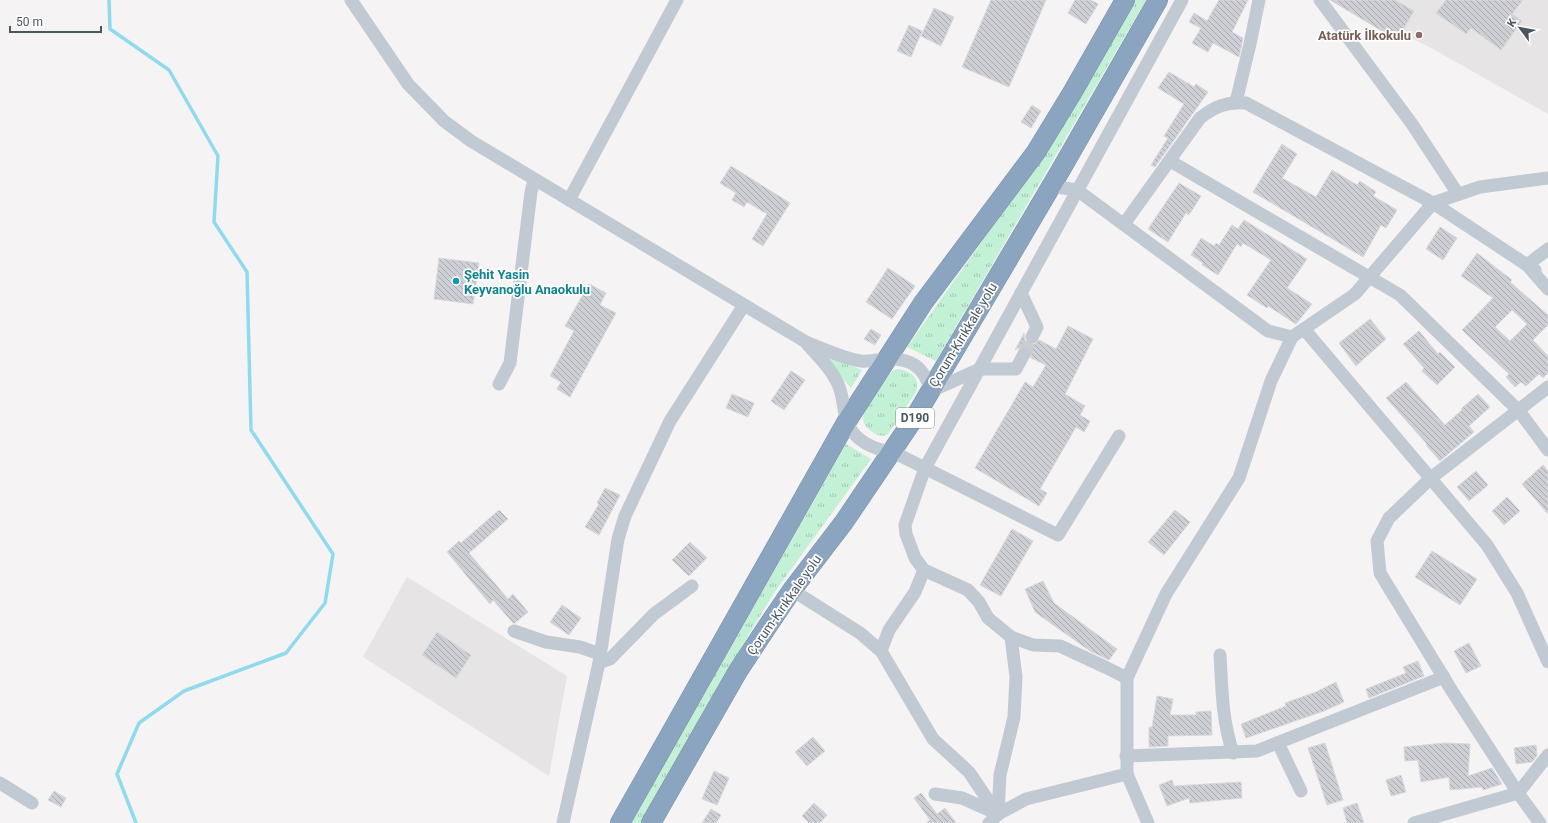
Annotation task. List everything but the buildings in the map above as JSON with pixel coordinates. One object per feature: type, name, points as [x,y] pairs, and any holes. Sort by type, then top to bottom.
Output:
[{"type":"highway","points":[[620,823],[847,421],[923,303],[1036,152],[1072,93],[1125,0]]},
{"type":"highway","name":"Çorum-Kırıkkale yolu","points":[[652,823],[738,671],[792,590],[844,522],[893,452],[931,391],[1158,0]]},
{"type":"street","points":[[351,0],[404,79],[426,104],[444,121],[470,141],[534,181],[569,200],[806,342],[848,358],[863,361],[897,359],[915,365],[927,378],[931,391],[980,369],[1016,369],[1024,354]]},
{"type":"street","points":[[569,200],[677,0]]},
{"type":"street","points":[[1127,678],[1060,646],[1033,645],[1011,637],[988,618],[979,602],[968,590],[924,570],[915,558],[906,534],[905,526],[925,468],[1182,0]]},
{"type":"street","points":[[1236,102],[1259,0]]},
{"type":"street","points":[[1320,0],[1412,124],[1458,194]]},
{"type":"street","points":[[1132,47],[1151,58]]},
{"type":"street","points":[[1124,224],[1170,161],[1193,125],[1200,118],[1217,107],[1236,102],[1254,106],[1433,203],[1548,278]]},
{"type":"street","points":[[1170,161],[1370,276],[1400,295],[1519,411],[1548,450]]},
{"type":"street","points":[[1148,823],[1127,774],[1127,678],[1166,594],[1239,478],[1271,381],[1292,337],[1355,294],[1433,203],[1480,187],[1548,178]]},
{"type":"street","points":[[499,384],[510,363],[531,192],[534,181]]},
{"type":"street","points":[[1051,186],[1077,190],[1268,331],[1292,337]]},
{"type":"street","points":[[1528,265],[1548,249]]},
{"type":"street","points":[[1528,265],[1548,289]]},
{"type":"street","points":[[1021,292],[1037,327],[1032,337]]},
{"type":"street","points":[[563,823],[600,658],[618,539],[625,516],[670,420],[744,305]]},
{"type":"street","points":[[1304,329],[1487,545],[1517,593],[1548,662]]},
{"type":"street","points":[[806,342],[836,379],[841,390],[847,421],[853,432],[867,444],[880,450],[893,452],[1058,535],[1119,436]]},
{"type":"street","points":[[1540,823],[1518,793],[1380,573],[1377,541],[1389,518],[1431,478],[1548,388]]},
{"type":"street","points":[[881,651],[889,630],[915,592],[924,570]]},
{"type":"street","points":[[514,631],[546,642],[580,647],[605,662],[610,659],[654,614],[692,586]]},
{"type":"street","points":[[792,590],[860,633],[881,651],[933,739],[969,772],[995,820]]},
{"type":"street","points":[[995,820],[1000,775],[1014,717],[1016,677],[1011,637]]},
{"type":"street","points":[[1220,655],[1223,710],[1226,731],[1233,753]]},
{"type":"street","points":[[1126,756],[1257,752],[1444,677]]},
{"type":"street","points":[[1278,743],[1300,791]]},
{"type":"street","points":[[1414,823],[1518,793],[1548,755]]},
{"type":"street","points":[[995,820],[1026,799],[1127,774]]},
{"type":"street","points":[[0,783],[32,803]]},
{"type":"street","points":[[935,794],[962,798],[995,820]]},
{"type":"shaded area","points":[[1337,0],[1548,0],[1548,114],[1433,49]]},
{"type":"shaded area","points":[[407,577],[567,676],[549,776],[363,657]]},
{"type":"green space","points":[[1134,0],[1146,0],[936,361],[907,347],[1047,150]]},
{"type":"green space","points":[[821,353],[862,370],[851,388]]},
{"type":"green space","points":[[899,369],[914,376],[917,383],[916,392],[888,434],[885,436],[879,435],[865,425],[863,421],[864,414],[870,402],[889,375],[894,370]]},
{"type":"green space","points":[[846,444],[871,459],[774,593],[749,634],[642,823],[631,823]]},
{"type":"waterway","points":[[109,0],[110,29],[169,70],[218,156],[214,222],[247,272],[251,430],[333,554],[325,603],[286,653],[184,691],[139,723],[117,774],[136,823]]},
{"type":"tunnel","points":[[1024,354],[1032,337]]},
{"type":"place","name":"Atatürk İlkokulu","points":[[1419,35]]},
{"type":"place","name":"Şehit Yasin Keyvanoğlu Anaokulu","points":[[456,281]]}]
